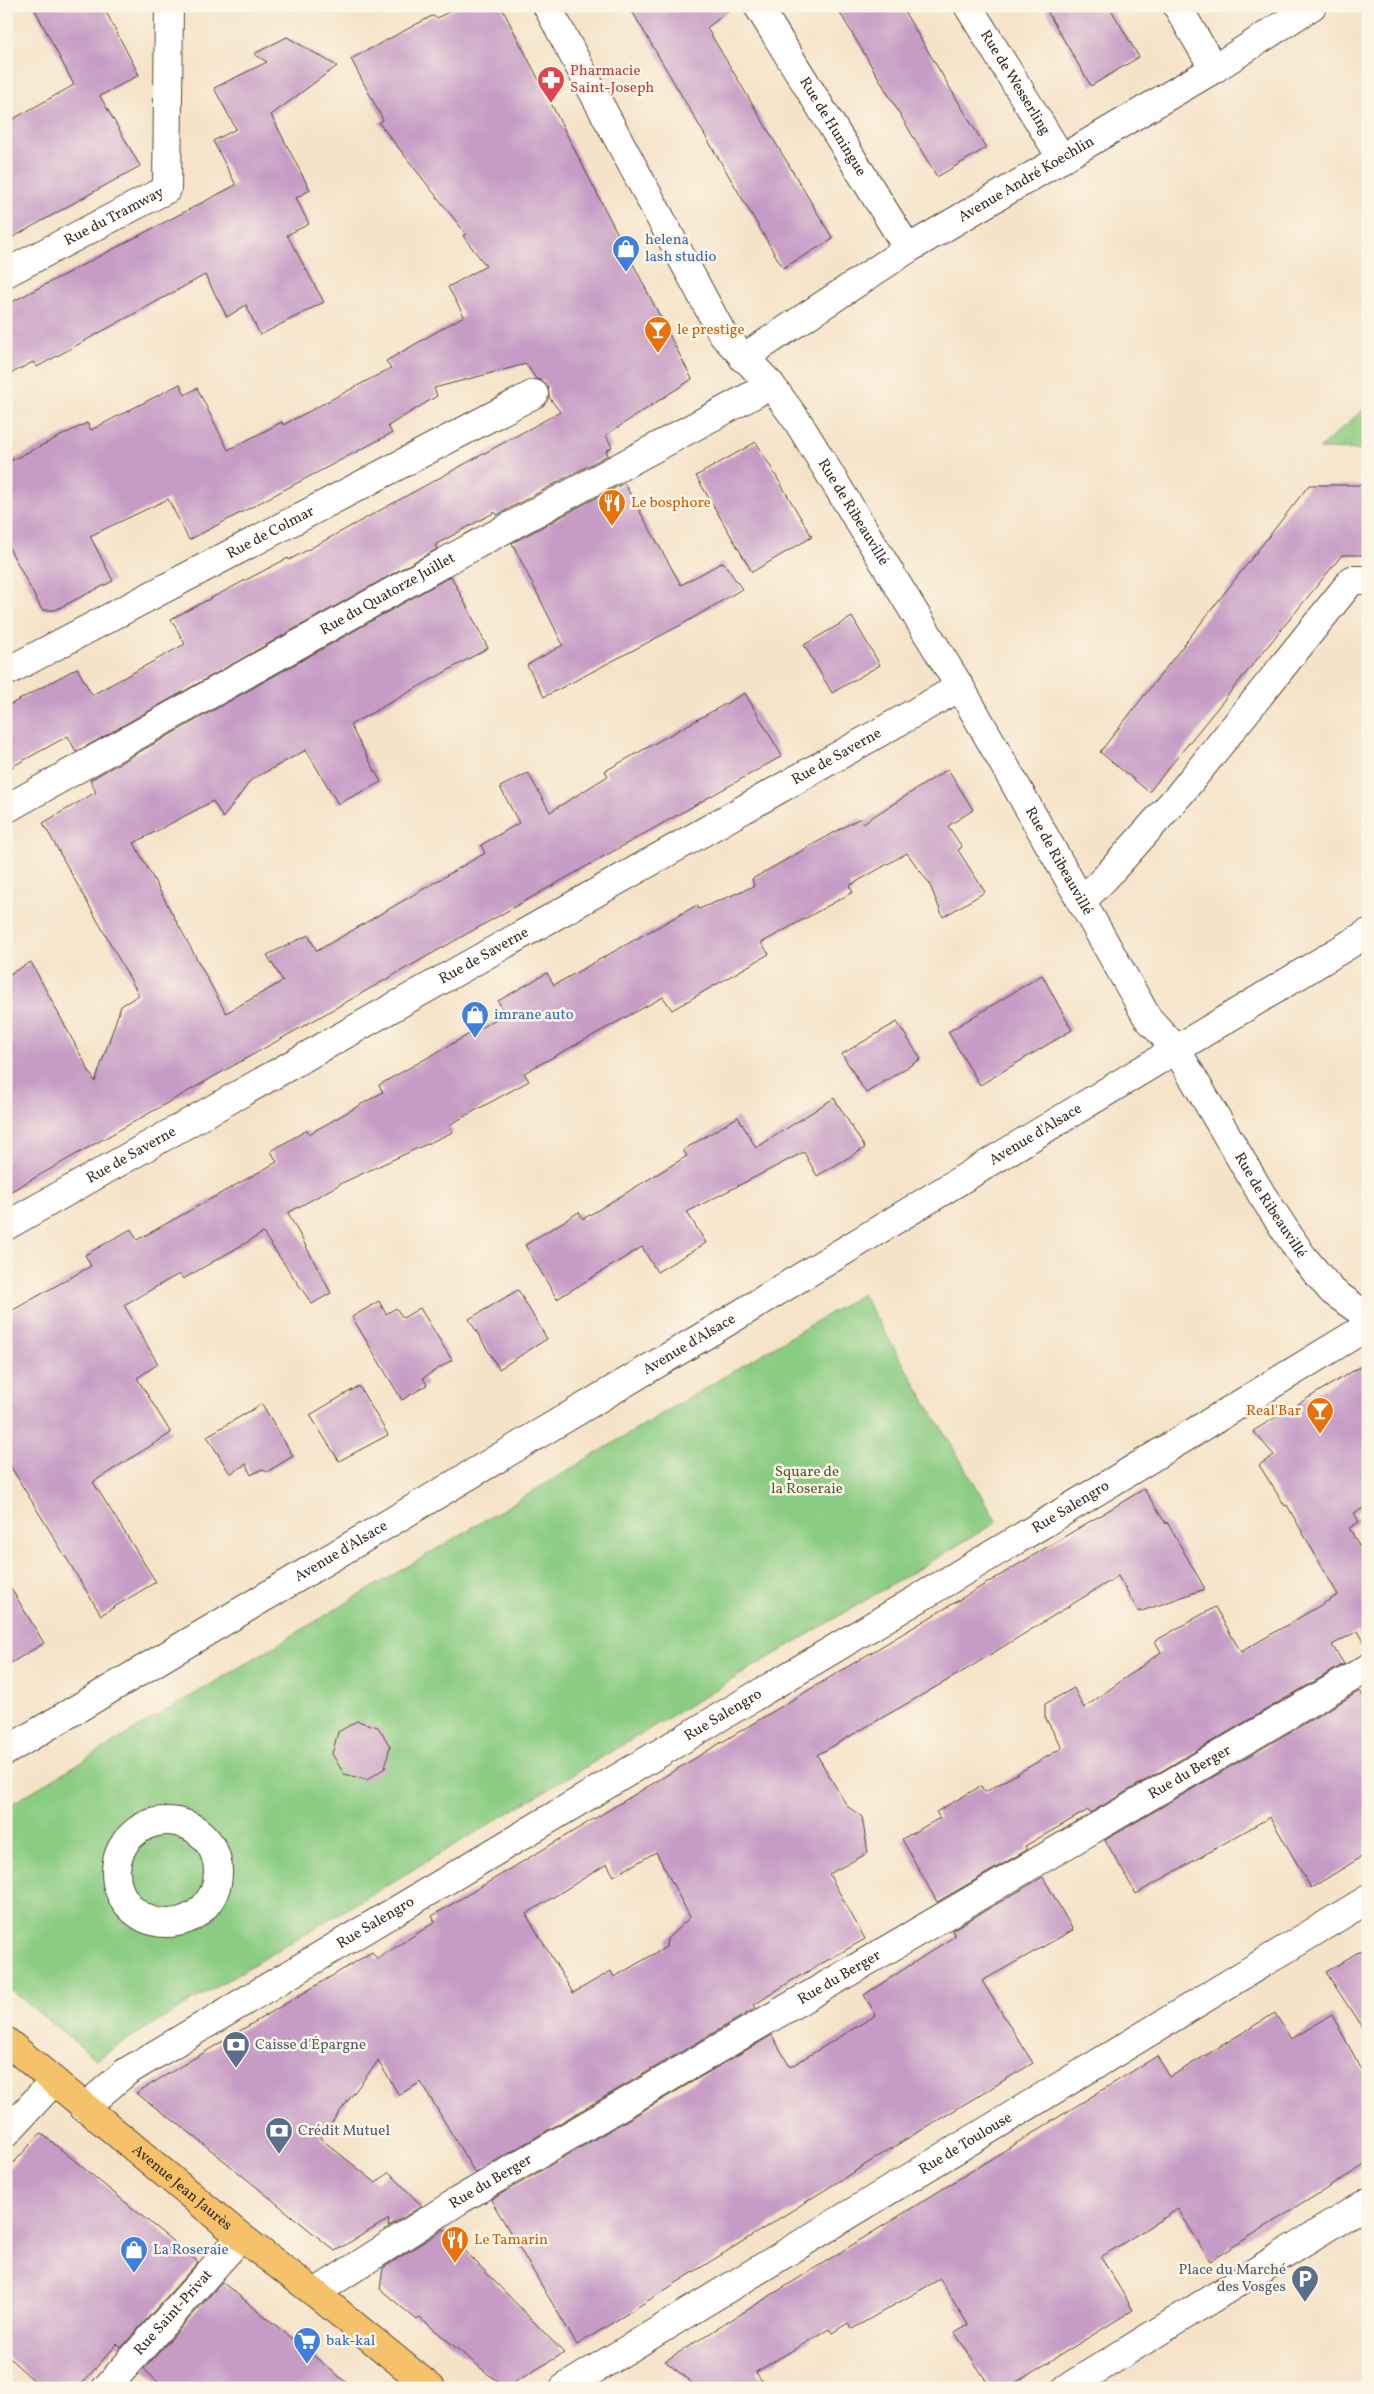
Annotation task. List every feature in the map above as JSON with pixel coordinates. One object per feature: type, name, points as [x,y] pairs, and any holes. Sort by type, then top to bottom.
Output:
[{"type":"main road","name":"Avenue Jean Jaurès","points":[[6,2041],[240,2237],[315,2293],[431,2388]]},
{"type":"street","name":"Rue du Tramway","points":[[6,273],[167,189],[169,6]]},
{"type":"street","name":"Rue de Ribeauvillé","points":[[547,6],[723,335],[743,358],[771,385],[798,422],[960,687],[1148,1017],[1176,1049],[1262,1195],[1303,1256],[1332,1291],[1368,1317]]},
{"type":"street","name":"Rue de Huningue","points":[[758,6],[908,249]]},
{"type":"street","name":"Rue de Wesserling","points":[[968,6],[1062,160]]},
{"type":"street","points":[[1177,6],[1214,69]]},
{"type":"street","name":"Avenue André Koechlin","points":[[743,358],[908,249],[1214,69],[1312,6]]},
{"type":"street","name":"Rue du Quatorze Juillet","points":[[6,810],[459,554],[771,385]]},
{"type":"street","name":"Rue de Colmar","points":[[6,672],[534,394]]},
{"type":"street","points":[[1081,902],[1180,794],[1352,580],[1368,580]]},
{"type":"street","name":"Rue de Saverne","points":[[6,1226],[960,687]]},
{"type":"street","name":"Avenue d'Alsace","points":[[6,1751],[716,1328],[1368,933]]},
{"type":"street","name":"Rue Salengro","points":[[84,2108],[126,2072],[1042,1524],[1368,1326]]},
{"type":"street","name":"Rue du Berger","points":[[315,2293],[458,2201],[1368,1668]]},
{"type":"street","name":"Rue de Toulouse","points":[[564,2388],[1368,1899]]},
{"type":"street","points":[[6,2133],[54,2081]]},
{"type":"street","points":[[1067,2388],[1368,2202]]},
{"type":"street","name":"Rue Saint-Privat","points":[[106,2388],[240,2237]]},
{"type":"green space","points":[[1368,405],[1368,450],[1319,449]]},
{"type":"green space","name":"Square de la Roseraie","points":[[862,1294],[997,1522],[115,2047],[97,2060],[6,1986],[6,1807]]},
{"type":"building","points":[[33,6],[103,6],[139,75],[100,96],[140,166],[6,241],[6,123],[74,85]]},
{"type":"building","points":[[460,6],[501,6],[692,379],[606,435],[612,447],[606,451],[608,455],[497,515],[495,512],[435,545],[437,549],[76,752],[68,736],[6,770],[6,707],[77,668],[92,695],[185,644],[171,619],[288,558],[289,560],[560,412],[549,397],[548,386],[543,381],[536,379],[526,364],[434,388],[437,396],[388,426],[392,433],[189,540],[168,499],[90,536],[113,581],[55,610],[42,610],[6,542],[6,463],[87,423],[91,430],[180,384],[185,395],[197,388],[228,450],[282,422],[283,425],[391,368],[386,361],[464,316],[448,287],[486,266],[463,236],[466,234],[379,123],[383,120],[351,59],[432,16],[437,18]]},
{"type":"building","points":[[629,6],[734,6],[707,28],[833,239],[783,268]]},
{"type":"building","points":[[836,6],[901,6],[986,148],[937,177]]},
{"type":"building","points":[[1044,6],[1109,6],[1139,57],[1091,86]]},
{"type":"building","points":[[287,37],[337,66],[271,115],[310,190],[296,198],[309,224],[287,235],[324,302],[260,335],[246,305],[227,317],[205,275],[37,367],[33,362],[6,376],[6,305],[236,185],[213,141],[236,129],[214,88],[267,62],[254,54]]},
{"type":"building","points":[[756,442],[812,537],[752,572],[696,476]]},
{"type":"building","points":[[624,483],[681,585],[723,562],[742,589],[681,625],[544,697],[527,665],[563,645],[512,543]]},
{"type":"building","points":[[1309,485],[1368,485],[1368,555],[1342,555],[1149,792],[1100,752]]},
{"type":"building","points":[[451,576],[488,648],[350,725],[381,782],[338,804],[306,750],[251,780],[223,818],[213,801],[134,843],[226,1013],[283,981],[267,955],[308,935],[317,951],[485,853],[481,845],[519,823],[500,787],[528,773],[550,812],[608,776],[605,771],[745,693],[782,756],[6,1194],[6,976],[31,962],[95,1082],[121,1006],[139,995],[43,823],[96,792],[90,780]]},
{"type":"building","points":[[852,617],[880,665],[832,693],[804,645]]},
{"type":"building","points":[[948,769],[973,810],[948,826],[962,847],[958,850],[985,892],[943,917],[929,883],[907,853],[849,886],[853,892],[761,943],[769,954],[672,1010],[663,997],[524,1073],[529,1081],[449,1125],[453,1132],[342,1183],[288,1213],[331,1293],[312,1304],[263,1233],[183,1279],[179,1274],[124,1305],[158,1364],[137,1378],[171,1433],[93,1482],[156,1582],[101,1615],[6,1459],[6,1314],[91,1266],[85,1255],[131,1229],[137,1240],[277,1162],[271,1151],[307,1130],[309,1134],[383,1092],[379,1085],[505,1014],[498,1001],[547,973],[554,985],[697,905],[699,909],[754,886],[752,879],[860,818],[863,823]]},
{"type":"building","points":[[1042,975],[1072,1030],[980,1085],[948,1032]]},
{"type":"building","points":[[897,1022],[921,1059],[866,1093],[842,1054]]},
{"type":"building","points":[[834,1098],[865,1148],[817,1176],[804,1152],[687,1212],[706,1243],[657,1272],[642,1247],[557,1299],[525,1245],[579,1212],[583,1219],[687,1156],[683,1150],[738,1117],[756,1148]]},
{"type":"building","points":[[518,1290],[547,1339],[499,1369],[469,1319]]},
{"type":"building","points":[[379,1301],[386,1314],[396,1308],[403,1318],[420,1308],[452,1360],[423,1378],[427,1385],[402,1400],[352,1317]]},
{"type":"building","points":[[1368,1362],[1368,1506],[1354,1513],[1359,1522],[1349,1528],[1368,1560],[1368,1649],[1358,1631],[1332,1645],[1344,1664],[1090,1813],[1088,1810],[1025,1846],[1027,1850],[937,1902],[902,1839],[940,1818],[936,1812],[981,1786],[985,1792],[1062,1748],[1045,1717],[1045,1704],[1074,1688],[1084,1708],[1161,1652],[1155,1641],[1215,1607],[1241,1652],[1338,1595],[1287,1505],[1285,1506],[1259,1465],[1274,1455],[1253,1431]]},
{"type":"building","points":[[359,1386],[388,1435],[339,1461],[310,1415]]},
{"type":"building","points":[[262,1404],[293,1456],[267,1472],[262,1469],[251,1475],[246,1464],[230,1474],[207,1436]]},
{"type":"building","points":[[1144,1489],[1166,1524],[1167,1522],[1205,1589],[1139,1612],[1118,1576],[962,1672],[817,1755],[847,1806],[862,1817],[868,1853],[829,1874],[865,1939],[791,1981],[754,2005],[756,2008],[475,2173],[421,2082],[399,2095],[378,2061],[320,2138],[376,2183],[389,2172],[422,2206],[388,2227],[389,2219],[335,2251],[190,2133],[136,2093],[372,1952],[377,1959],[435,1922],[432,1916]],"holes":[[[656,1852],[690,1917],[667,1939],[666,1947],[614,1977],[611,1971],[573,1993],[526,1914],[607,1864],[614,1876]]]},
{"type":"building","points":[[6,1580],[44,1643],[6,1666]]},
{"type":"building","points":[[1360,1691],[1368,1705],[1368,1853],[1311,1888],[1270,1817],[1136,1894],[1105,1840]]},
{"type":"building","points":[[357,1721],[378,1727],[390,1746],[385,1768],[367,1780],[344,1774],[332,1754],[338,1732]]},
{"type":"building","points":[[1043,1877],[1073,1930],[982,1981],[1033,2063],[900,2143],[577,2345],[491,2200],[772,2035],[790,2067],[876,2015],[864,1995],[955,1936],[952,1930]]},
{"type":"building","points":[[1368,1946],[1368,2037],[1326,1972]]},
{"type":"building","points":[[1275,2013],[1291,2039],[1332,2015],[1368,2081],[1368,2163],[1210,2261],[1178,2209],[1101,2257],[1133,2310],[1007,2388],[991,2388],[955,2333],[968,2325],[940,2279],[852,2329],[848,2323],[832,2333],[829,2329],[756,2372],[766,2388],[698,2388],[665,2361],[1157,2056],[1170,2077]]},
{"type":"building","points":[[41,2133],[198,2262],[121,2348],[117,2344],[78,2388],[42,2388],[6,2355],[6,2171]]},
{"type":"building","points":[[444,2229],[564,2353],[505,2388],[420,2318],[417,2320],[380,2289],[383,2268]]},
{"type":"building","points":[[222,2282],[353,2388],[164,2388],[144,2369]]},
{"type":"place","name":"Pharmacie Saint-Joseph","points":[[551,104]]},
{"type":"place","name":"helena lash studio","points":[[626,273]]},
{"type":"place","name":"le prestige","points":[[658,354]]},
{"type":"place","name":"Le bosphore","points":[[612,527]]},
{"type":"place","name":"imrane auto","points":[[475,1039]]},
{"type":"place","name":"Real'Bar","points":[[1320,1435]]},
{"type":"place","name":"Caisse d'Épargne","points":[[236,2069]]},
{"type":"place","name":"Crédit Mutuel","points":[[279,2155]]},
{"type":"place","name":"Le Tamarin","points":[[455,2264]]},
{"type":"place","name":"La Roseraie","points":[[134,2274]]},
{"type":"place","name":"Place du Marché des Vosges","points":[[1305,2303]]},
{"type":"place","name":"bak-kal","points":[[307,2365]]}]
